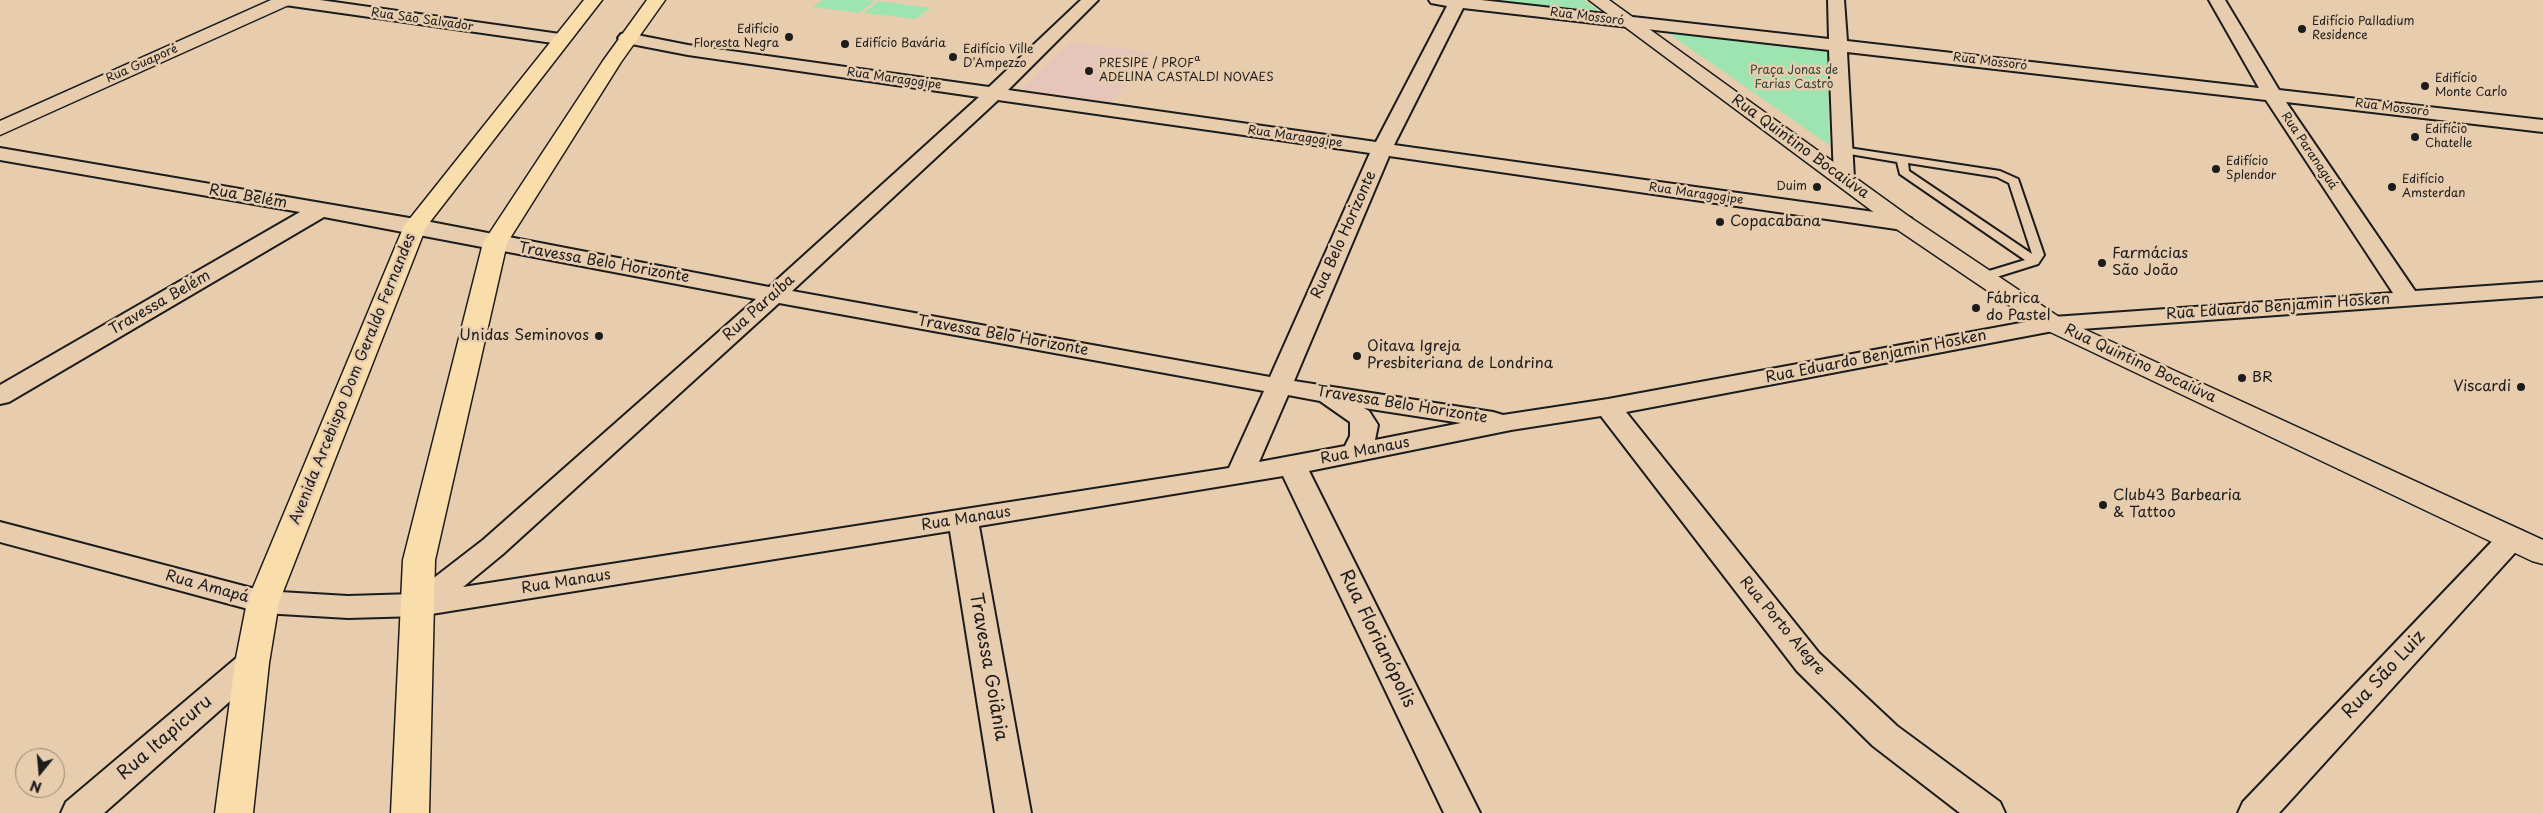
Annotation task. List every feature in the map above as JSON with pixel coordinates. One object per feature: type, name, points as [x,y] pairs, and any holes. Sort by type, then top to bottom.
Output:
[{"type":"main road","name":"Avenida Arcebispo Dom Geraldo Fernandes","points":[[234,813],[252,664],[263,602],[414,226],[560,39],[593,0]]},
{"type":"main road","points":[[410,813],[419,605],[419,560],[495,243],[627,38],[656,0]]},
{"type":"street","name":"Rua São Salvador","points":[[285,0],[560,39]]},
{"type":"street","name":"Rua Guaporé","points":[[0,129],[285,0]]},
{"type":"street","name":"Rua Paraíba","points":[[419,605],[493,547],[774,295],[994,93],[1090,0]]},
{"type":"street","name":"Rua Quintino Bocaiúva","points":[[1598,0],[1844,178],[1903,223],[2053,324],[2543,553]]},
{"type":"street","points":[[1836,0],[1844,178]]},
{"type":"street","name":"Rua Paranaguá","points":[[2217,0],[2272,95],[2408,298]]},
{"type":"street","name":"Rua Mossoró","points":[[1451,1],[2543,126]]},
{"type":"street","name":"Rua Belo Horizonte","points":[[1240,475],[1277,386],[1382,149],[1451,1]]},
{"type":"street","name":"Rua Maragogipe","points":[[627,38],[688,50],[1903,223]]},
{"type":"street","name":"Rua Maragogipe","points":[[612,61],[641,53],[688,50]]},
{"type":"street","name":"Rua Belém","points":[[0,154],[414,226],[495,243]]},
{"type":"street","name":"Travessa Belém","points":[[0,396],[320,210]]},
{"type":"street","name":"Travessa Belo Horizonte","points":[[495,243],[1277,386],[1511,422]]},
{"type":"street","name":"Rua Eduardo Benjamin Hosken","points":[[1511,422],[1608,407],[2053,324],[2408,298],[2538,292]]},
{"type":"street","points":[[1323,393],[1360,417],[1365,425],[1363,436],[1356,452]]},
{"type":"street","name":"Rua Porto Alegre","points":[[1608,407],[1808,662],[1885,736],[1987,813]]},
{"type":"street","name":"Rua Manaus","points":[[419,605],[1240,475],[1511,422]]},
{"type":"street","name":"Rua Florianópolis","points":[[1292,465],[1462,813]]},
{"type":"street","name":"Travessa Goiânia","points":[[963,520],[1013,813]]},
{"type":"street","name":"Rua Amapá","points":[[0,532],[263,602],[348,607],[419,605]]},
{"type":"street","name":"Rua São Luiz","points":[[2256,813],[2512,538]]},
{"type":"street","name":"Rua Itapicuru","points":[[79,813],[252,664]]},
{"type":"lane","points":[[1842,150],[2009,176],[2014,182],[2038,255],[2034,261],[1982,277]]},
{"type":"lane","points":[[1902,159],[1904,172],[2034,261]]},
{"type":"shaded area","name":"PRESIPE / PROFª ADELINA CASTALDI NOVAES","points":[[1070,42],[1153,53],[1112,102],[1021,89]]},
{"type":"green space","points":[[822,0],[875,1],[859,13],[813,7]]},
{"type":"green space","points":[[1480,0],[1584,0],[1605,15]]},
{"type":"green space","points":[[879,1],[930,8],[916,19],[864,13]]},
{"type":"green space","name":"Praça Jonas de Farias Castro","points":[[1665,31],[1828,48],[1829,145]]},
{"type":"place","name":"Edifício Palladium Residence","points":[[2302,29]]},
{"type":"place","name":"Edifício Floresta Negra","points":[[789,37]]},
{"type":"place","name":"Edifício Bavária","points":[[845,44]]},
{"type":"place","name":"Edifício Ville D'Ampezzo","points":[[953,57]]},
{"type":"place","name":"PRESIPE / PROFª ADELINA CASTALDI NOVAES","points":[[1089,71]]},
{"type":"place","name":"Edifício Monte Carlo","points":[[2425,86]]},
{"type":"place","name":"Edifício Chatelle","points":[[2415,137]]},
{"type":"place","name":"Edifício Splendor","points":[[2216,169]]},
{"type":"place","name":"Duim","points":[[1817,187]]},
{"type":"place","name":"Edifício Amsterdan","points":[[2392,187]]},
{"type":"place","name":"Copacabana","points":[[1720,222]]},
{"type":"place","name":"Farmácias São João","points":[[2102,263]]},
{"type":"place","name":"Fábrica do Pastel","points":[[1976,308]]},
{"type":"place","name":"Unidas Seminovos","points":[[599,336]]},
{"type":"place","name":"Oitava Igreja Presbiteriana de Londrina","points":[[1357,356]]},
{"type":"place","name":"BR","points":[[2242,378]]},
{"type":"place","name":"Viscardi","points":[[2521,387]]},
{"type":"place","name":"Club43 Barbearia & Tattoo","points":[[2103,505]]}]
